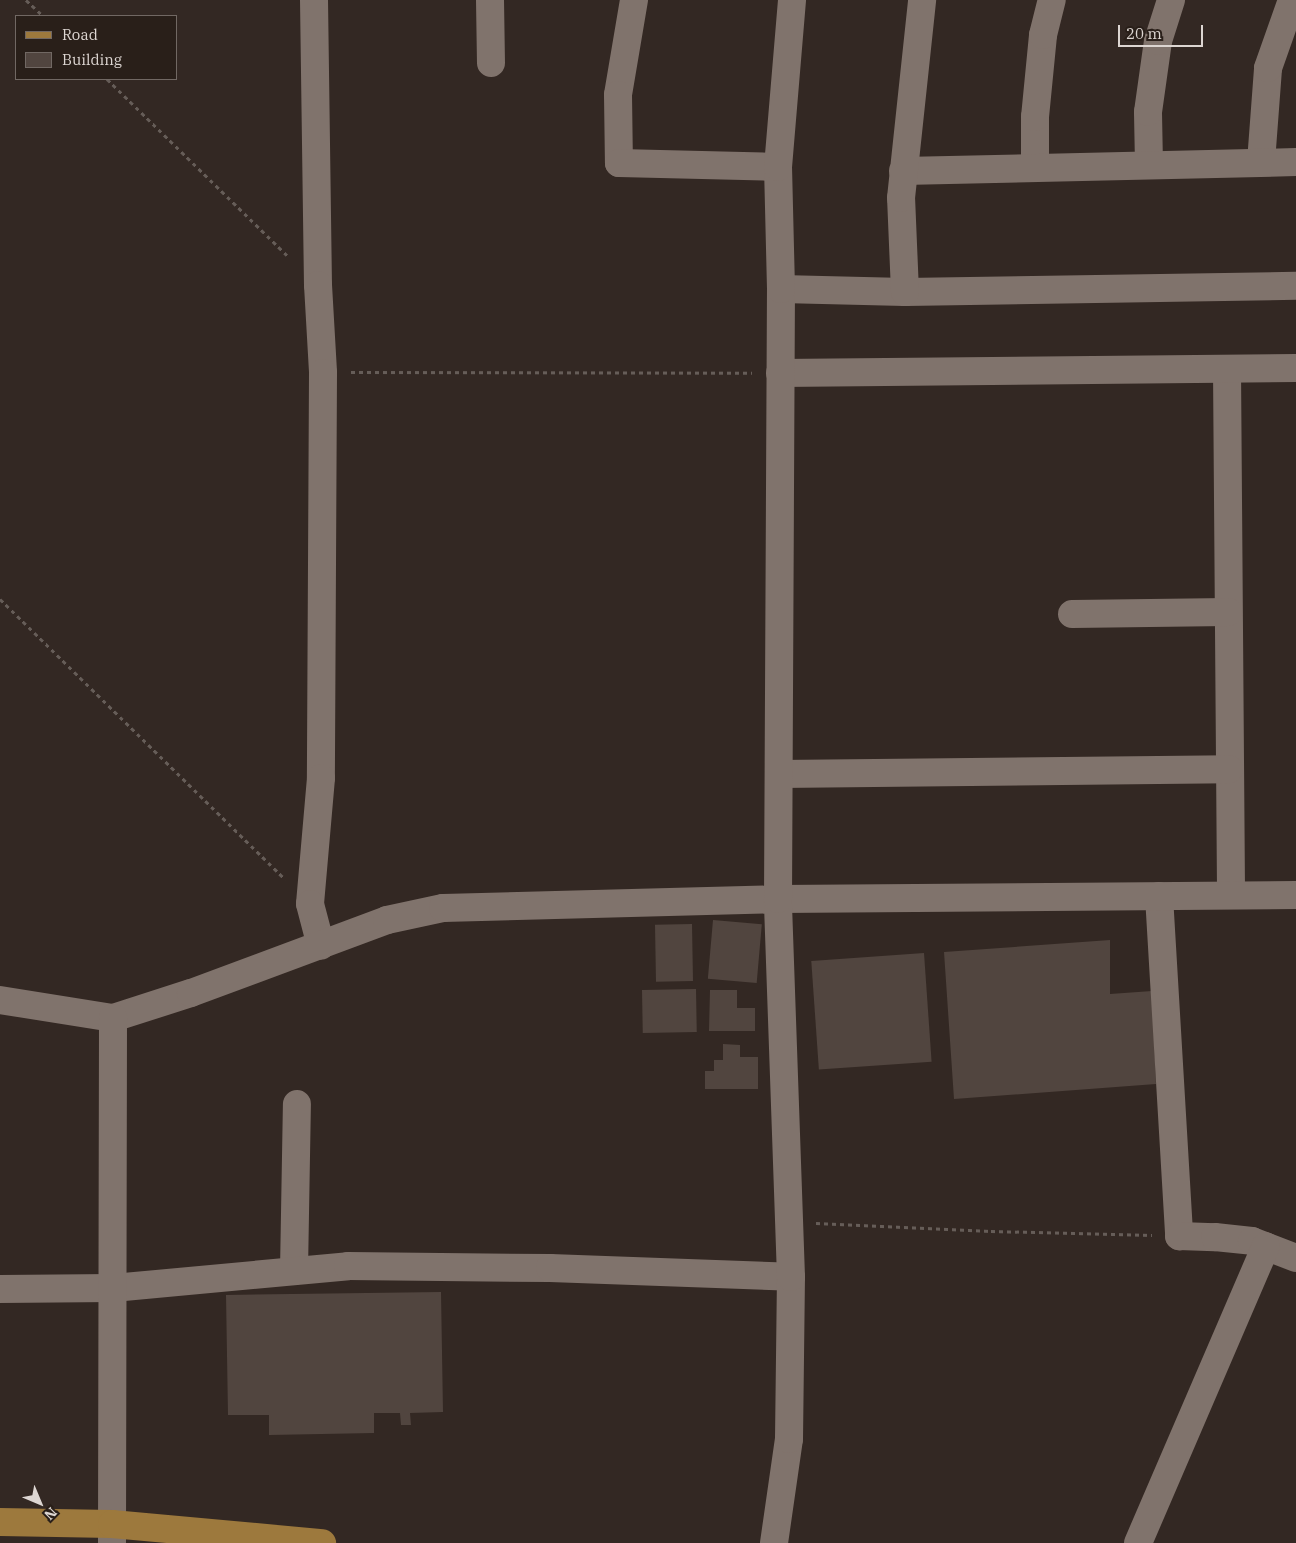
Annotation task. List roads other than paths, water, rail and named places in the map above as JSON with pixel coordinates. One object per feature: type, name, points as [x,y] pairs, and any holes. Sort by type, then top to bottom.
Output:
[{"type":"main road","points":[[0,1522],[112,1534],[322,1543]]},
{"type":"street","points":[[314,0],[318,285],[323,373],[321,778],[310,904],[321,946]]},
{"type":"street","points":[[490,0],[491,63]]},
{"type":"street","points":[[634,0],[618,95],[619,163],[778,167]]},
{"type":"street","points":[[774,1543],[789,1439],[791,1277],[791,1222],[778,899],[781,289],[778,167],[792,0]]},
{"type":"street","points":[[905,292],[901,198],[922,0]]},
{"type":"street","points":[[1035,168],[1036,117],[1043,35],[1052,0]]},
{"type":"street","points":[[1149,165],[1148,112],[1158,40],[1171,0]]},
{"type":"street","points":[[1261,162],[1262,128],[1268,68],[1292,0]]},
{"type":"street","points":[[904,171],[1296,162]]},
{"type":"street","points":[[781,289],[905,292],[1296,286]]},
{"type":"street","points":[[780,373],[1296,368]]},
{"type":"street","points":[[1227,369],[1231,895]]},
{"type":"street","points":[[1072,614],[1228,612]]},
{"type":"street","points":[[779,774],[1229,769]]},
{"type":"street","points":[[0,1000],[113,1018],[191,993],[387,920],[443,908],[778,899],[1296,894]]},
{"type":"street","points":[[1159,896],[1179,1236],[1215,1236],[1252,1241],[1296,1258]]},
{"type":"street","points":[[112,1534],[113,1018]]},
{"type":"street","points":[[294,1271],[297,1104]]},
{"type":"street","points":[[1138,1543],[1266,1246]]},
{"type":"street","points":[[0,1289],[113,1288],[348,1266],[540,1268],[791,1277]]}]
